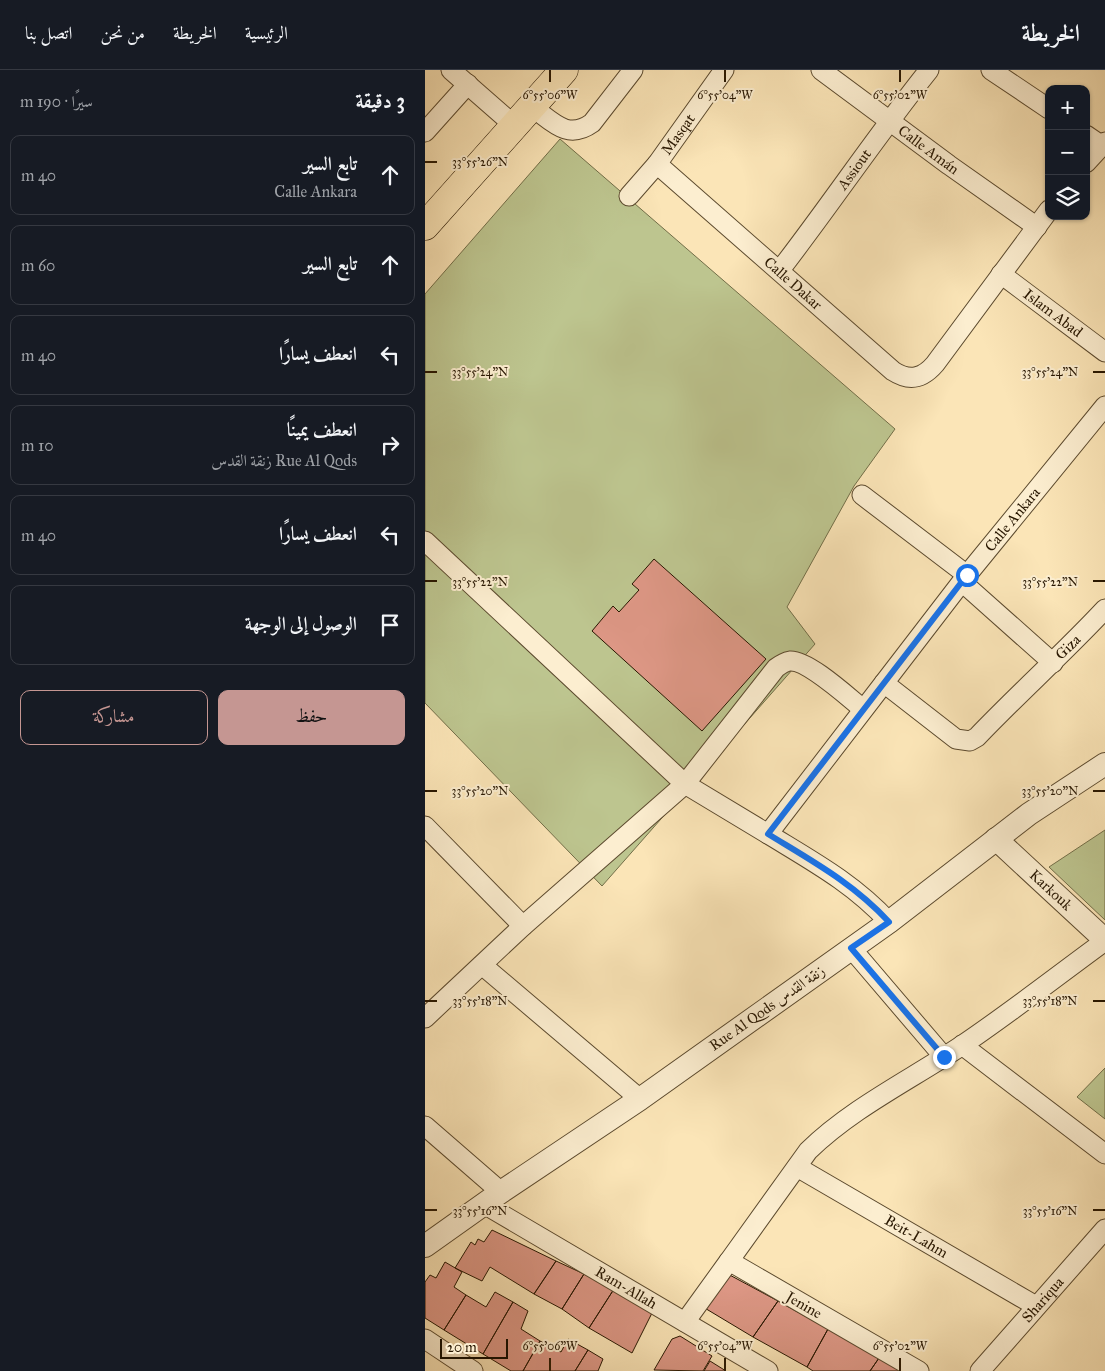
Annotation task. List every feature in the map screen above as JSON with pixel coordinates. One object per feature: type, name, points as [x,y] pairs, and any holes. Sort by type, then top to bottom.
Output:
[{"type":"main road","points":[[425,226],[564,70]]},
{"type":"street","points":[[451,70],[468,84],[524,116],[572,132],[583,130],[592,123],[633,70]]},
{"type":"street","name":"Masqat","points":[[629,196],[657,164],[724,70]]},
{"type":"street","name":"Calle Amán","points":[[821,70],[949,165],[1037,227]]},
{"type":"street","name":"Assiout","points":[[780,270],[839,194],[889,120],[929,70]]},
{"type":"street","points":[[991,70],[1045,106]]},
{"type":"street","points":[[425,132],[468,84]]},
{"type":"street","points":[[1090,137],[1103,144],[1090,159]]},
{"type":"street","name":"Calle Dakar","points":[[657,164],[901,376],[915,378],[922,376],[935,364],[1045,216]]},
{"type":"street","name":"Islam Abad","points":[[1001,274],[1105,352]]},
{"type":"street","name":"Calle Ankara","points":[[768,834],[964,578],[1105,406]]},
{"type":"street","points":[[862,495],[964,578],[1053,663]]},
{"type":"street","points":[[425,541],[685,784],[839,877],[868,899],[889,922]]},
{"type":"street","name":"Giza","points":[[884,683],[956,739],[970,741],[977,737],[1014,698],[1053,663],[1105,609]]},
{"type":"street","points":[[425,1018],[523,926],[685,784],[776,668],[782,663],[790,661],[807,666],[863,709]]},
{"type":"street","name":"Rue Al Qods زنقة القدس","points":[[425,1246],[492,1198],[640,1099],[889,922],[1029,814],[1105,764]]},
{"type":"street","points":[[425,826],[523,926]]},
{"type":"street","name":"Karkouk","points":[[996,839],[1105,941]]},
{"type":"street","points":[[685,1322],[757,1225],[808,1151],[834,1128],[962,1045],[1105,941]]},
{"type":"street","points":[[851,948],[944,1057]]},
{"type":"street","points":[[481,965],[640,1099]]},
{"type":"street","points":[[962,1045],[1105,1154]]},
{"type":"street","name":"Ram-Allah","points":[[425,1126],[492,1198],[685,1322],[769,1371]]},
{"type":"street","name":"Beit-Lahm","points":[[797,1166],[1036,1306]]},
{"type":"street","name":"Shariqua","points":[[980,1371],[1105,1229]]},
{"type":"street","name":"Jenine","points":[[729,1261],[919,1371]]},
{"type":"street","points":[[425,1338],[473,1371]]},
{"type":"green space","points":[[560,139],[895,429],[854,486],[787,607],[815,644],[602,886],[425,703],[425,294]]},
{"type":"green space","points":[[1105,830],[1105,920],[1049,867]]},
{"type":"green space","points":[[1105,1068],[1105,1119],[1077,1097]]},
{"type":"building","points":[[654,559],[766,659],[702,731],[592,631],[613,606],[619,612],[639,590],[632,584]]},
{"type":"building","points":[[492,1230],[556,1261],[534,1294],[490,1267],[482,1281],[455,1268],[471,1242],[475,1245],[478,1239],[484,1242]]},
{"type":"building","points":[[556,1261],[584,1274],[562,1309],[534,1294]]},
{"type":"building","points":[[445,1262],[462,1272],[454,1287],[466,1295],[444,1330],[425,1318],[425,1282],[430,1275],[436,1278]]},
{"type":"building","points":[[726,1273],[778,1301],[753,1337],[703,1307]]},
{"type":"building","points":[[584,1274],[614,1289],[589,1328],[562,1309]]},
{"type":"building","points":[[614,1289],[652,1313],[632,1353],[589,1328]]},
{"type":"building","points":[[495,1292],[513,1302],[483,1354],[444,1330],[466,1295],[486,1307]]},
{"type":"building","points":[[778,1301],[828,1329],[807,1367],[753,1337]]},
{"type":"building","points":[[513,1302],[528,1311],[521,1329],[540,1341],[523,1371],[511,1371],[483,1354]]},
{"type":"building","points":[[828,1329],[879,1358],[870,1371],[813,1371],[807,1367]]},
{"type":"building","points":[[680,1336],[712,1356],[703,1371],[654,1370],[672,1339]]},
{"type":"building","points":[[568,1339],[588,1350],[575,1371],[523,1371],[540,1341],[561,1352]]},
{"type":"building","points":[[588,1350],[603,1359],[598,1371],[575,1371]]},
{"type":"building","points":[[879,1358],[901,1371],[870,1371]]},
{"type":"building","points":[[710,1361],[726,1371],[704,1371]]},
{"type":"route","points":[[944,1057],[851,948],[889,922],[868,899],[853,887],[768,834],[788,805],[967,575]]}]
